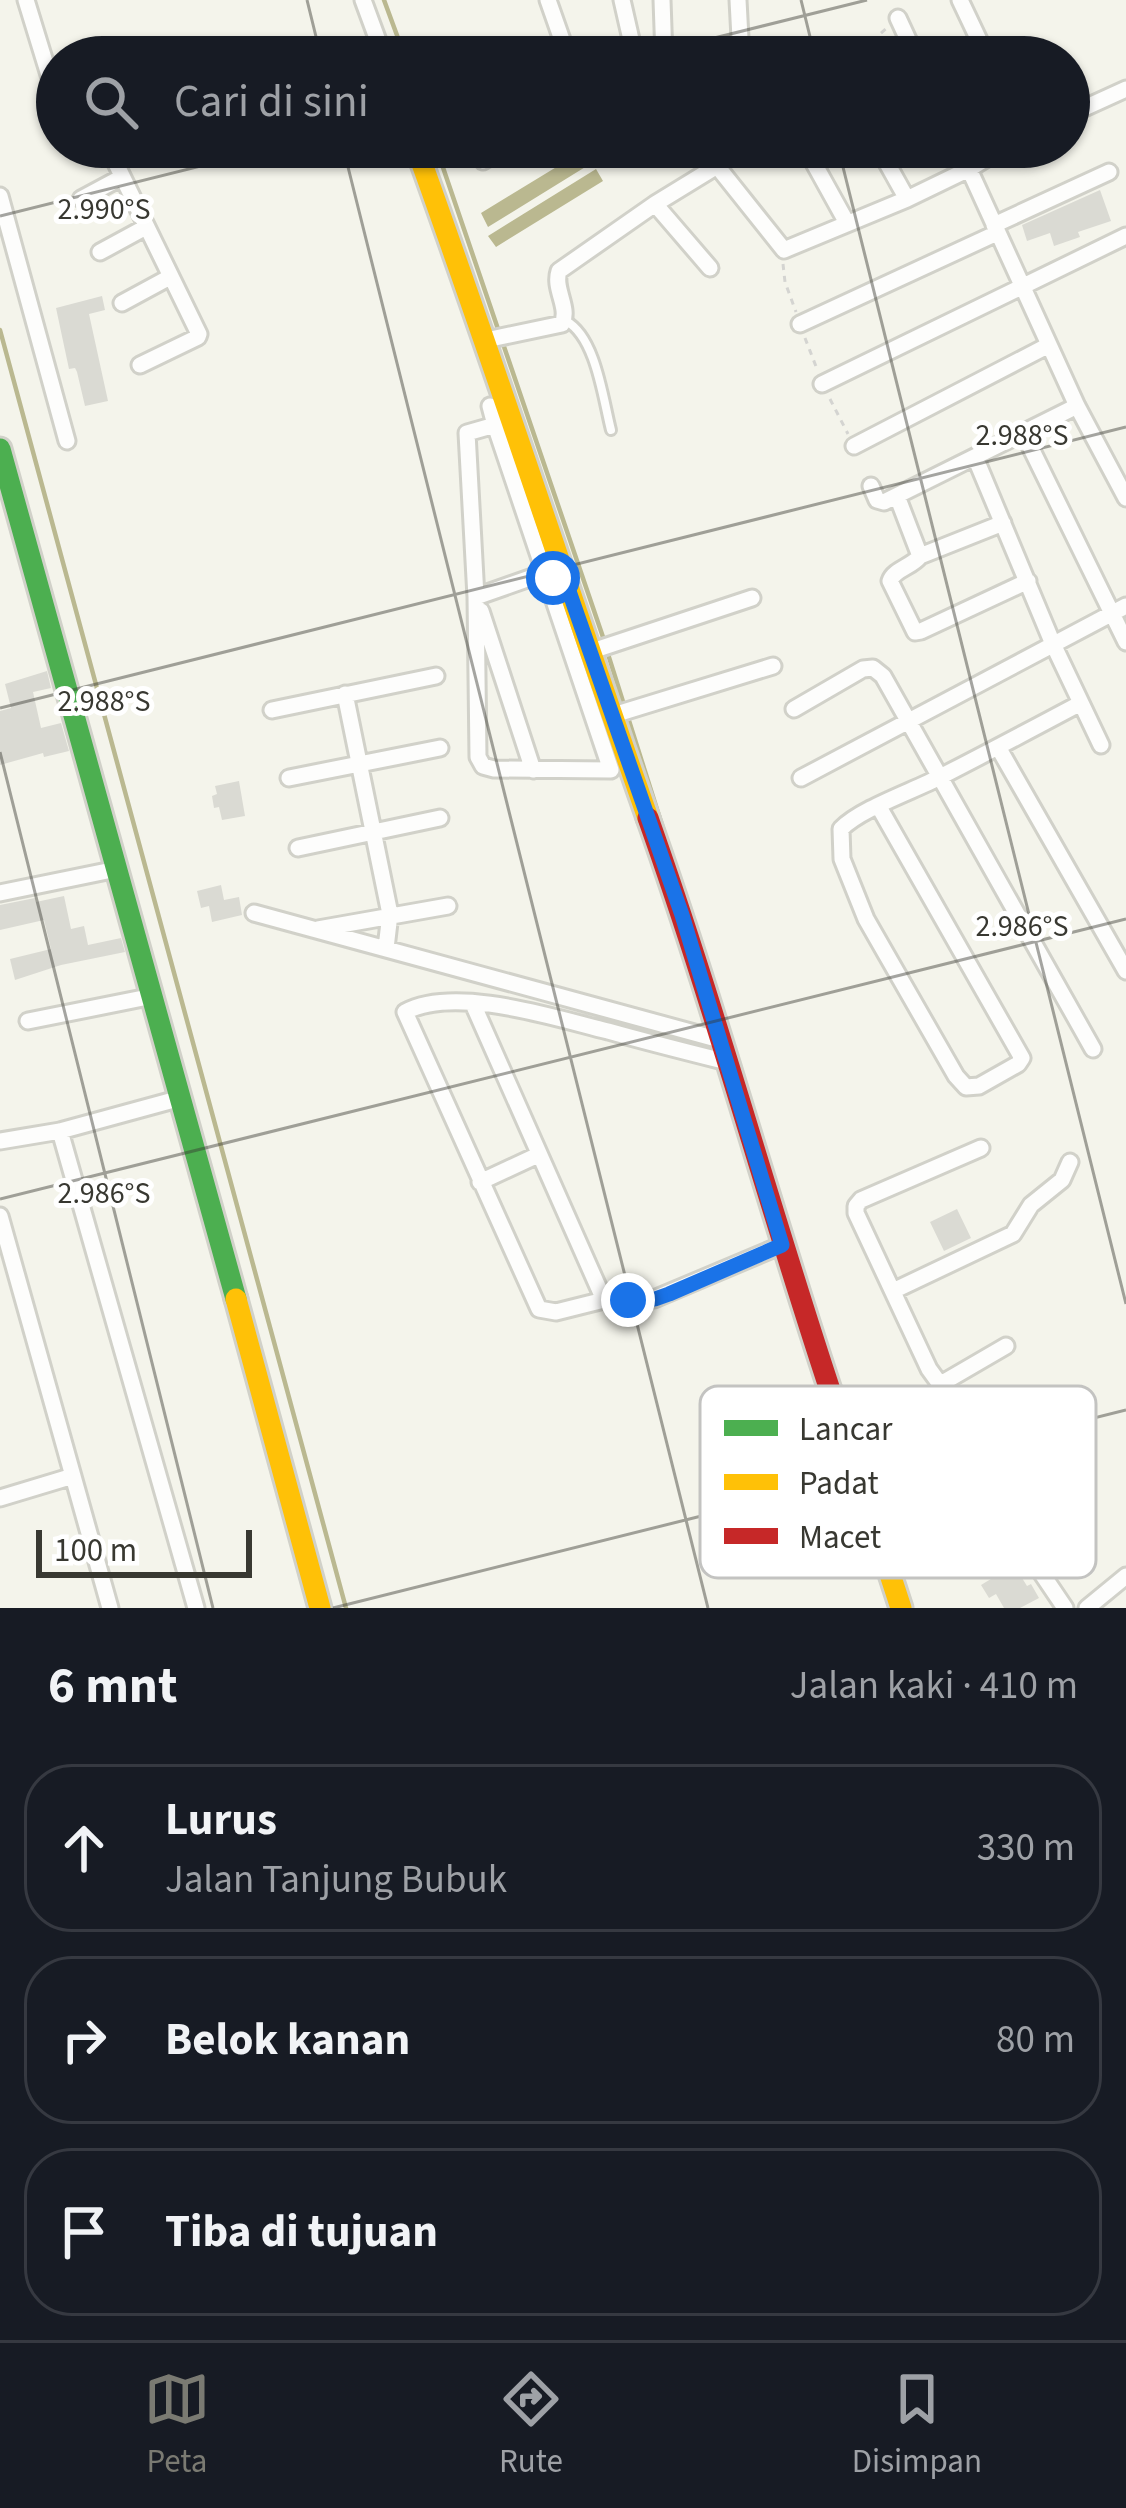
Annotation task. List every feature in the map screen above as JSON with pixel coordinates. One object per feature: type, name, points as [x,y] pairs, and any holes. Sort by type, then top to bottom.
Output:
[{"type":"street","points":[[26,0],[37,36]]},
{"type":"street","points":[[364,0],[377,36]]},
{"type":"street","points":[[548,0],[561,36]]},
{"type":"street","points":[[622,0],[630,36]]},
{"type":"street","points":[[662,0],[663,36]]},
{"type":"street","points":[[738,0],[740,36]]},
{"type":"street","points":[[960,0],[977,36]]},
{"type":"street","points":[[898,18],[906,36]]},
{"type":"street","points":[[1090,106],[1126,89]]},
{"type":"street","points":[[118,168],[198,337],[140,365]]},
{"type":"street","points":[[424,168],[493,339],[497,414],[611,770],[488,769],[479,762],[467,433],[497,414]]},
{"type":"street","points":[[493,339],[555,328],[565,320],[556,280],[559,271],[714,168]]},
{"type":"street","points":[[719,168],[784,250],[969,169],[1076,406],[1126,498]]},
{"type":"street","points":[[817,168],[847,223]]},
{"type":"street","points":[[890,168],[907,199]]},
{"type":"street","points":[[800,324],[1109,172]]},
{"type":"street","points":[[82,199],[122,177]]},
{"type":"street","points":[[0,196],[67,441]]},
{"type":"street","points":[[655,204],[710,268]]},
{"type":"street","points":[[100,252],[146,227]]},
{"type":"street","points":[[822,385],[1126,236]]},
{"type":"street","points":[[122,303],[170,277]]},
{"type":"street","points":[[854,446],[1048,345]]},
{"type":"street","points":[[871,486],[881,502],[897,496],[1076,406]]},
{"type":"street","points":[[1024,434],[1119,610],[1126,642]]},
{"type":"street","points":[[0,449],[320,1608]]},
{"type":"street","points":[[975,457],[1101,745]]},
{"type":"street","points":[[897,496],[920,556]]},
{"type":"street","points":[[1003,523],[920,556],[890,578],[900,605],[915,632],[921,632],[1028,581]]},
{"type":"street","points":[[476,597],[551,576]]},
{"type":"street","points":[[551,576],[594,650],[828,1386]]},
{"type":"street","points":[[476,597],[533,770]]},
{"type":"street","points":[[594,650],[752,598]]},
{"type":"street","points":[[801,778],[1119,610]]},
{"type":"street","points":[[615,714],[773,666]]},
{"type":"street","points":[[794,709],[852,675],[873,668],[883,676],[1093,1048]]},
{"type":"street","points":[[272,710],[436,676]]},
{"type":"street","points":[[345,694],[390,914],[386,949]]},
{"type":"street","points":[[878,807],[1022,1058],[979,1086],[966,1087],[956,1076],[866,919],[842,860],[841,829],[846,823],[1081,703]]},
{"type":"street","points":[[998,747],[1126,970]]},
{"type":"street","points":[[289,778],[440,748]]},
{"type":"street","points":[[298,848],[440,818]]},
{"type":"street","points":[[0,893],[117,869]]},
{"type":"street","points":[[315,930],[448,906]]},
{"type":"street","points":[[254,913],[723,1051]]},
{"type":"street","points":[[28,1021],[153,996]]},
{"type":"street","points":[[473,1004],[604,1300]]},
{"type":"street","points":[[723,1051],[510,1006],[418,1005],[405,1012],[539,1309],[556,1312],[604,1300],[655,1299],[782,1245]]},
{"type":"street","points":[[0,1141],[60,1131],[181,1097]]},
{"type":"street","points":[[60,1131],[196,1608]]},
{"type":"street","points":[[981,1148],[856,1206],[921,1356],[939,1385],[1006,1346]]},
{"type":"street","points":[[480,1182],[538,1155]]},
{"type":"street","points":[[893,1291],[1013,1234],[1031,1205],[1062,1180],[1070,1162]]},
{"type":"street","points":[[0,1216],[7,1270],[110,1608]]},
{"type":"street","points":[[0,1498],[73,1476]]},
{"type":"street","points":[[1087,1608],[1126,1576]]},
{"type":"street","points":[[891,1578],[901,1608]]},
{"type":"street","points":[[1043,1578],[1065,1608]]},
{"type":"lane","points":[[565,320],[586,340],[611,430]]},
{"type":"path","points":[[878,36],[898,18]]},
{"type":"path","points":[[822,385],[854,446]]},
{"type":"shaded area","points":[[555,168],[584,168],[488,227],[481,213]]},
{"type":"shaded area","points":[[596,169],[603,181],[496,247],[488,236]]},
{"type":"building","points":[[1100,190],[1111,221],[1054,246],[1050,233],[1027,241],[1022,225]]},
{"type":"building","points":[[102,296],[105,310],[89,314],[108,401],[85,406],[77,372],[69,369],[56,308]]},
{"type":"building","points":[[47,671],[51,688],[33,692],[41,728],[61,723],[69,751],[0,765],[0,711],[11,708],[5,684]]},
{"type":"building","points":[[239,781],[245,816],[222,820],[219,807],[214,808],[215,786]]},
{"type":"building","points":[[221,885],[224,900],[239,897],[242,915],[212,922],[209,906],[201,908],[197,891]]},
{"type":"building","points":[[64,896],[71,929],[84,926],[88,945],[121,938],[125,952],[15,980],[10,959],[51,949],[44,920],[0,930],[0,905]]},
{"type":"building","points":[[957,1209],[971,1238],[944,1251],[930,1222]]},
{"type":"building","points":[[993,1578],[1022,1578],[1039,1598],[1020,1608],[1004,1608],[996,1594],[989,1598],[981,1585]]},
{"type":"waterway","points":[[384,0],[397,36]]},
{"type":"waterway","points":[[443,168],[604,640]]},
{"type":"waterway","points":[[0,330],[346,1608]]},
{"type":"waterway","points":[[607,651],[667,841]]},
{"type":"traffic: fast","points":[[0,449],[236,1299]]},
{"type":"traffic: slow","points":[[423,168],[648,818]]},
{"type":"traffic: slow","points":[[236,1299],[320,1608]]},
{"type":"traffic: slow","points":[[891,1578],[901,1608]]},
{"type":"traffic: jam","points":[[648,818],[829,1386]]},
{"type":"route","points":[[553,578],[563,574],[682,915],[782,1245],[669,1294],[628,1300]]}]
